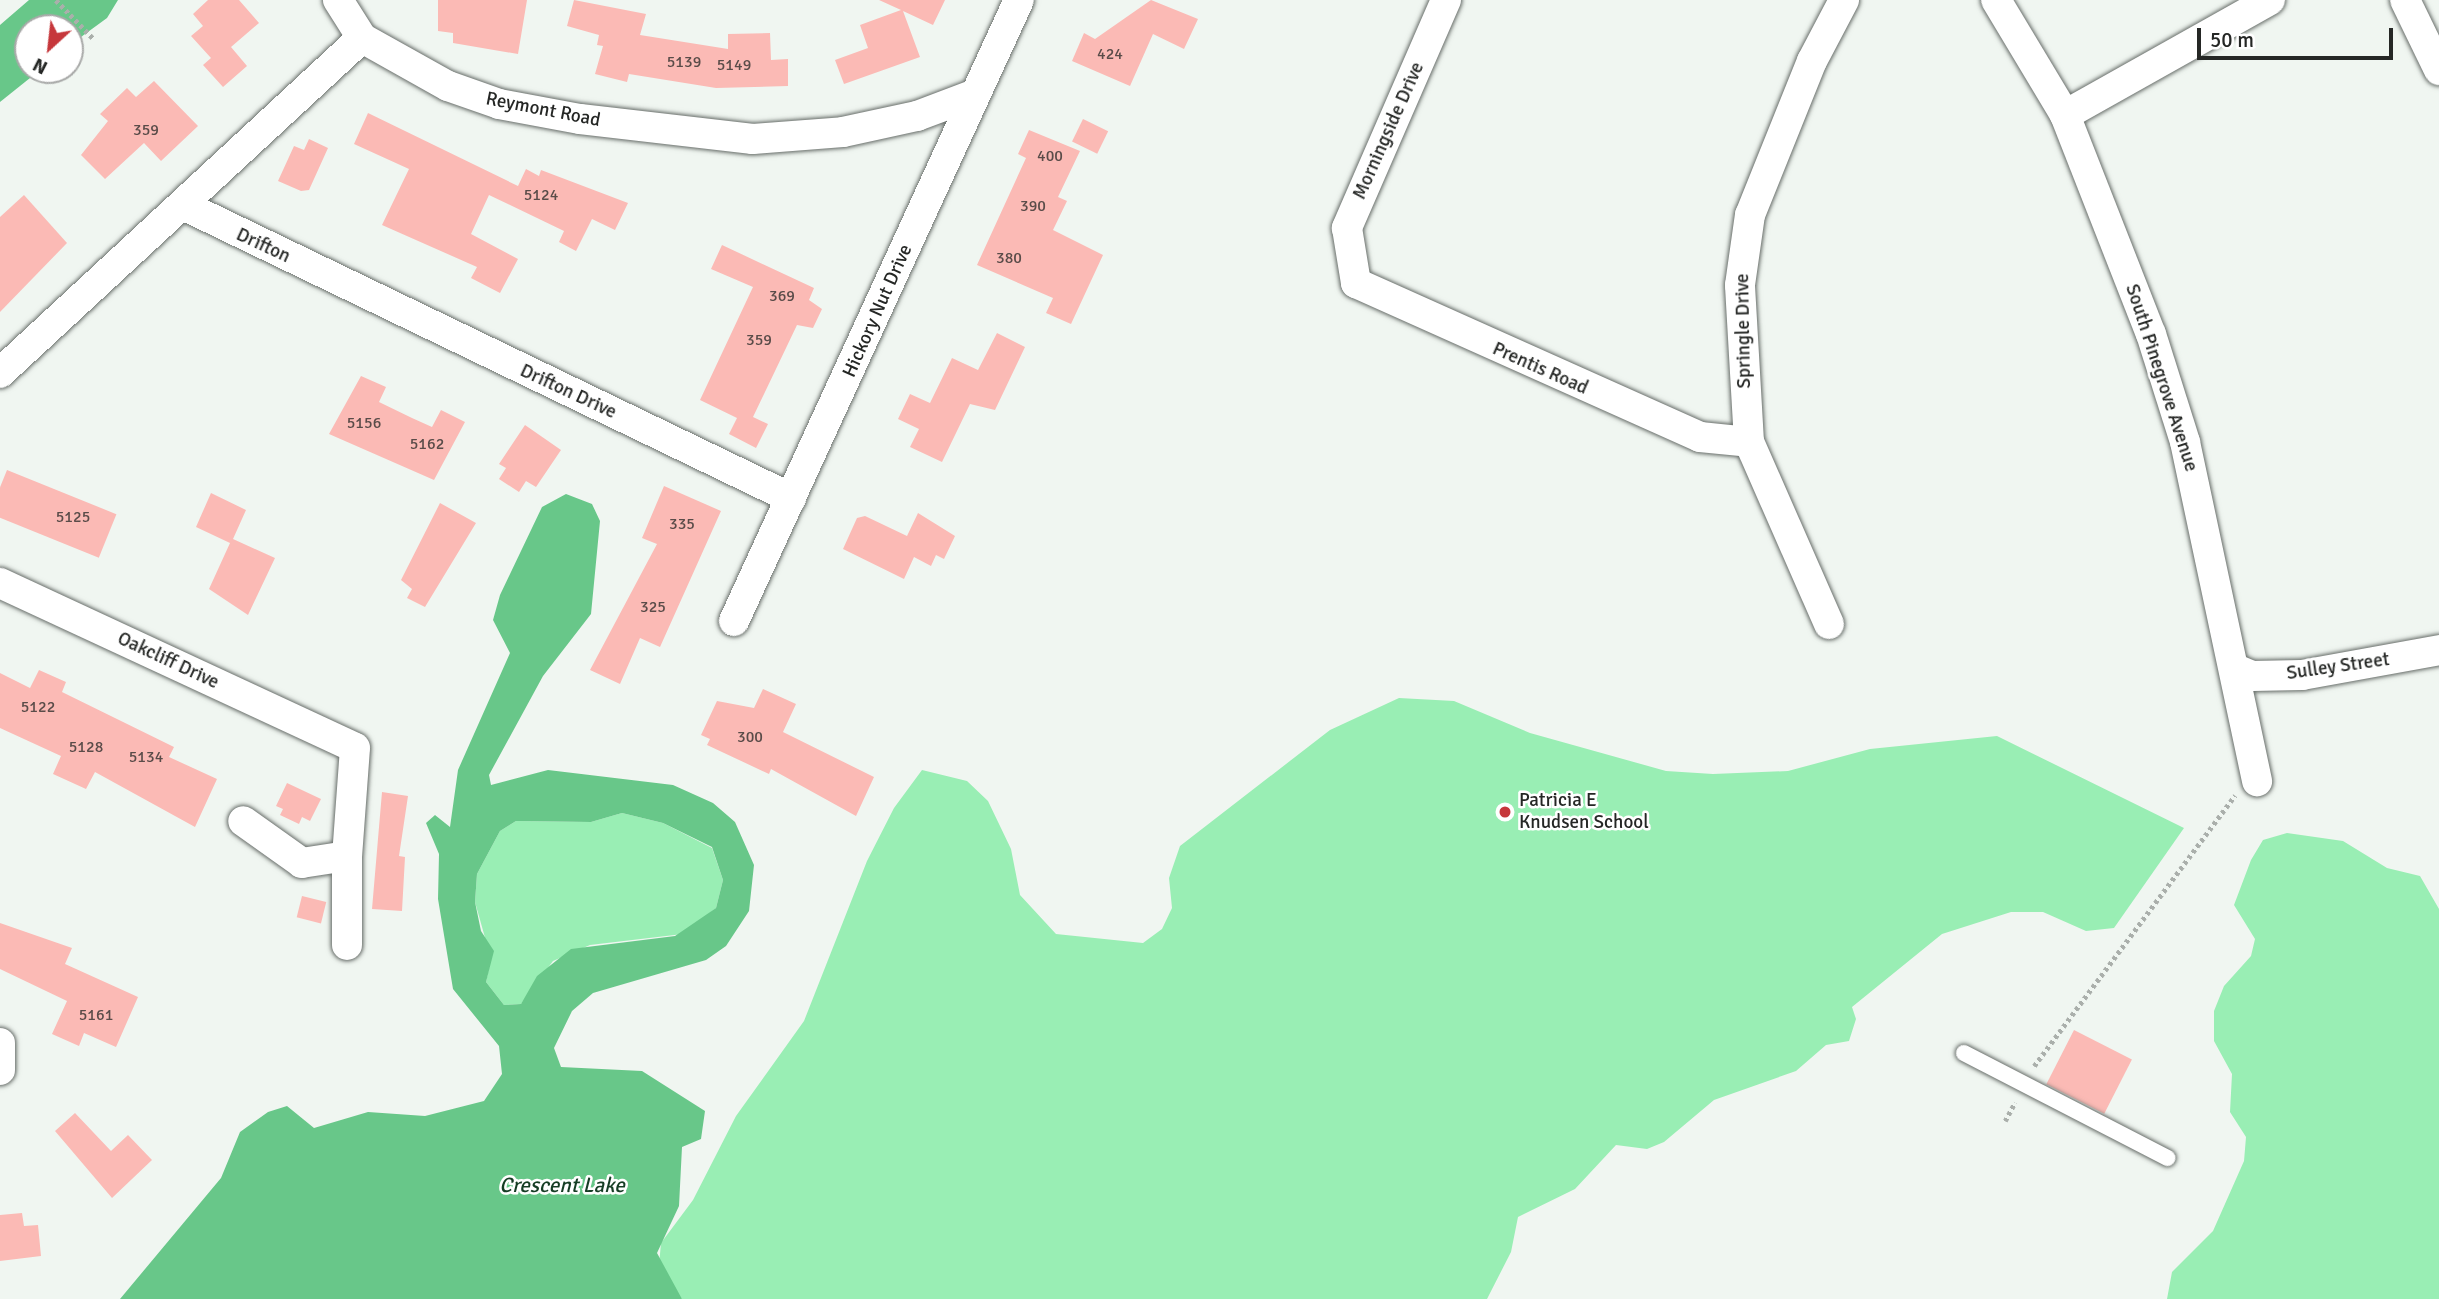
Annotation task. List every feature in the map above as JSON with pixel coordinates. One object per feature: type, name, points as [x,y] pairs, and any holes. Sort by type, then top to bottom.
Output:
[{"type":"street","points":[[0,373],[362,38],[338,0]]},
{"type":"street","name":"Hickory Nut Drive","points":[[734,621],[1018,0]]},
{"type":"street","name":"Morningside Drive","points":[[1348,266],[1346,228],[1446,0]]},
{"type":"street","name":"Springle Drive","points":[[1829,624],[1749,442],[1740,285],[1749,215],[1812,61],[1844,0]]},
{"type":"street","name":"South Pinegrove Avenue","points":[[1996,0],[2065,115],[2151,334],[2185,442],[2238,670],[2257,780]]},
{"type":"street","points":[[2065,115],[2270,0]]},
{"type":"street","points":[[2405,0],[2439,70]]},
{"type":"street","name":"Reymont Road","points":[[362,38],[448,86],[499,104],[675,132],[753,139],[843,132],[917,116],[973,95]]},
{"type":"street","name":"Drifton","points":[[183,205],[345,284]]},
{"type":"street","name":"Prentis Road","points":[[1348,266],[1356,283],[1375,295],[1579,387],[1700,437],[1749,442]]},
{"type":"street","name":"Drifton Drive","points":[[345,284],[791,498]]},
{"type":"street","name":"Oakcliff Drive","points":[[0,583],[355,748],[346,856]]},
{"type":"street","name":"Sulley Street","points":[[2238,670],[2302,675],[2439,650]]},
{"type":"street","points":[[243,821],[302,863],[346,856],[347,945]]},
{"type":"street","points":[[0,1043],[0,1070]]},
{"type":"lane","points":[[1965,1053],[2168,1158]]},
{"type":"path","points":[[56,0],[93,38]]},
{"type":"path","points":[[2005,1121],[2024,1084],[2159,893],[2246,781],[2257,780]]},
{"type":"shaded area","points":[[1399,698],[1454,701],[1530,733],[1666,771],[1713,774],[1788,771],[1870,749],[1997,736],[2184,828],[2114,928],[2086,931],[2043,912],[2011,912],[1942,934],[1852,1007],[1856,1019],[1849,1041],[1826,1045],[1796,1071],[1714,1100],[1664,1142],[1647,1149],[1616,1145],[1575,1189],[1518,1217],[1511,1252],[1487,1299],[682,1299],[670,1285],[659,1265],[661,1243],[693,1200],[736,1116],[804,1021],[867,861],[894,808],[922,770],[967,781],[988,801],[1011,849],[1020,895],[1056,934],[1143,943],[1162,929],[1172,908],[1169,878],[1180,846],[1330,730]]},
{"type":"shaded area","points":[[622,813],[663,823],[712,848],[723,880],[716,908],[683,934],[590,945],[553,961],[521,1004],[504,1005],[486,982],[491,959],[475,902],[477,874],[500,831],[516,821],[591,822]]},
{"type":"shaded area","points":[[2287,833],[2343,841],[2387,868],[2420,876],[2439,909],[2439,1299],[2167,1299],[2172,1272],[2213,1231],[2244,1161],[2246,1137],[2230,1112],[2232,1074],[2214,1041],[2214,1011],[2224,986],[2251,956],[2255,939],[2234,905],[2251,860],[2263,840]]},
{"type":"water","points":[[29,0],[118,0],[107,18],[84,35],[84,14],[14,14],[14,84],[22,84],[0,102],[0,25]]},
{"type":"water","name":"Crescent Lake","points":[[566,494],[592,504],[600,521],[591,614],[543,676],[489,775],[491,785],[548,770],[673,785],[713,803],[735,822],[754,865],[749,911],[726,946],[706,960],[593,993],[572,1011],[554,1048],[561,1067],[642,1071],[705,1111],[701,1139],[682,1147],[679,1206],[657,1253],[682,1299],[120,1299],[221,1178],[240,1132],[268,1112],[287,1106],[314,1128],[368,1112],[425,1116],[484,1101],[502,1074],[499,1046],[453,989],[438,899],[439,854],[426,823],[435,815],[450,827],[458,770],[510,653],[493,620],[500,595],[542,507]],"holes":[[[622,813],[663,823],[712,847],[723,880],[716,908],[675,936],[571,949],[537,976],[521,1004],[504,1005],[486,982],[494,951],[481,931],[475,902],[477,874],[500,831],[516,821],[591,822]]]},
{"type":"building","points":[[208,0],[239,0],[259,23],[231,47],[247,66],[223,87],[203,65],[211,58],[191,36],[203,26],[193,14]]},
{"type":"building","points":[[438,0],[527,0],[518,54],[453,43],[453,33],[438,31]]},
{"type":"building","points":[[574,0],[646,14],[640,35],[728,49],[728,34],[770,33],[771,60],[788,59],[788,86],[716,88],[629,74],[627,82],[595,74],[603,46],[597,45],[599,35],[567,26]]},
{"type":"building","points":[[879,0],[945,0],[933,25],[903,11],[920,57],[844,84],[835,60],[868,48],[860,25],[901,10]]},
{"type":"building","points":[[1151,0],[1198,19],[1184,49],[1153,34],[1130,86],[1072,61],[1084,33],[1095,39]]},
{"type":"building","points":[[154,81],[198,126],[161,161],[144,143],[105,179],[81,155],[108,121],[100,114],[127,88],[136,97]]},
{"type":"building","points":[[368,113],[518,186],[526,169],[539,176],[541,170],[628,203],[615,230],[592,219],[576,251],[559,242],[564,231],[489,195],[471,234],[518,259],[500,293],[471,278],[477,267],[382,225],[409,169],[354,144]]},
{"type":"building","points":[[1083,119],[1108,131],[1097,154],[1072,141]]},
{"type":"building","points":[[1029,130],[1080,151],[1058,197],[1067,201],[1053,230],[1103,255],[1071,324],[1046,313],[1053,298],[977,265],[1026,158],[1018,154]]},
{"type":"building","points":[[309,139],[328,148],[309,190],[301,191],[278,181],[294,146],[304,150]]},
{"type":"building","points":[[24,195],[67,243],[0,312],[0,217]]},
{"type":"building","points":[[722,245],[814,288],[809,300],[822,309],[813,328],[797,325],[753,417],[768,424],[756,448],[729,434],[737,418],[700,400],[753,287],[711,269]]},
{"type":"building","points":[[997,333],[1025,347],[995,410],[970,404],[942,462],[910,447],[919,429],[898,419],[910,394],[930,403],[952,358],[978,370]]},
{"type":"building","points":[[361,376],[386,387],[379,402],[432,427],[441,410],[465,422],[434,480],[329,434]]},
{"type":"building","points":[[525,425],[561,450],[536,487],[526,481],[519,492],[499,479],[506,468],[499,464]]},
{"type":"building","points":[[7,470],[116,514],[99,558],[0,518],[0,487]]},
{"type":"building","points":[[664,486],[721,511],[660,647],[640,638],[620,684],[590,670],[657,544],[642,538]]},
{"type":"building","points":[[211,493],[246,510],[233,539],[275,558],[248,615],[209,589],[230,543],[196,527]]},
{"type":"building","points":[[440,503],[476,523],[425,607],[407,598],[412,589],[401,580]]},
{"type":"building","points":[[918,513],[955,536],[944,559],[936,555],[931,566],[914,557],[904,579],[843,549],[857,518],[865,516],[907,536]]},
{"type":"building","points":[[39,670],[66,682],[62,692],[174,747],[169,757],[217,779],[195,827],[95,772],[86,789],[53,774],[61,756],[0,728],[0,673],[30,688]]},
{"type":"building","points":[[763,689],[796,704],[783,732],[874,777],[856,816],[771,769],[769,774],[707,745],[710,739],[701,735],[717,701],[754,708]]},
{"type":"building","points":[[287,783],[321,799],[310,821],[302,817],[299,824],[280,815],[283,809],[276,806]]},
{"type":"building","points":[[382,792],[408,796],[399,856],[405,857],[402,911],[372,909]]},
{"type":"building","points":[[302,896],[326,902],[321,923],[297,917]]},
{"type":"building","points":[[0,923],[72,948],[65,964],[138,997],[116,1047],[84,1033],[79,1046],[52,1034],[67,1001],[0,969]]},
{"type":"building","points":[[2074,1030],[2132,1060],[2104,1114],[2046,1084]]},
{"type":"building","points":[[75,1113],[111,1151],[128,1135],[152,1160],[112,1198],[55,1131]]},
{"type":"building","points":[[22,1213],[24,1226],[38,1225],[41,1256],[0,1261],[0,1215]]},
{"type":"place","name":"Patricia E Knudsen School","points":[[1505,812]]}]
